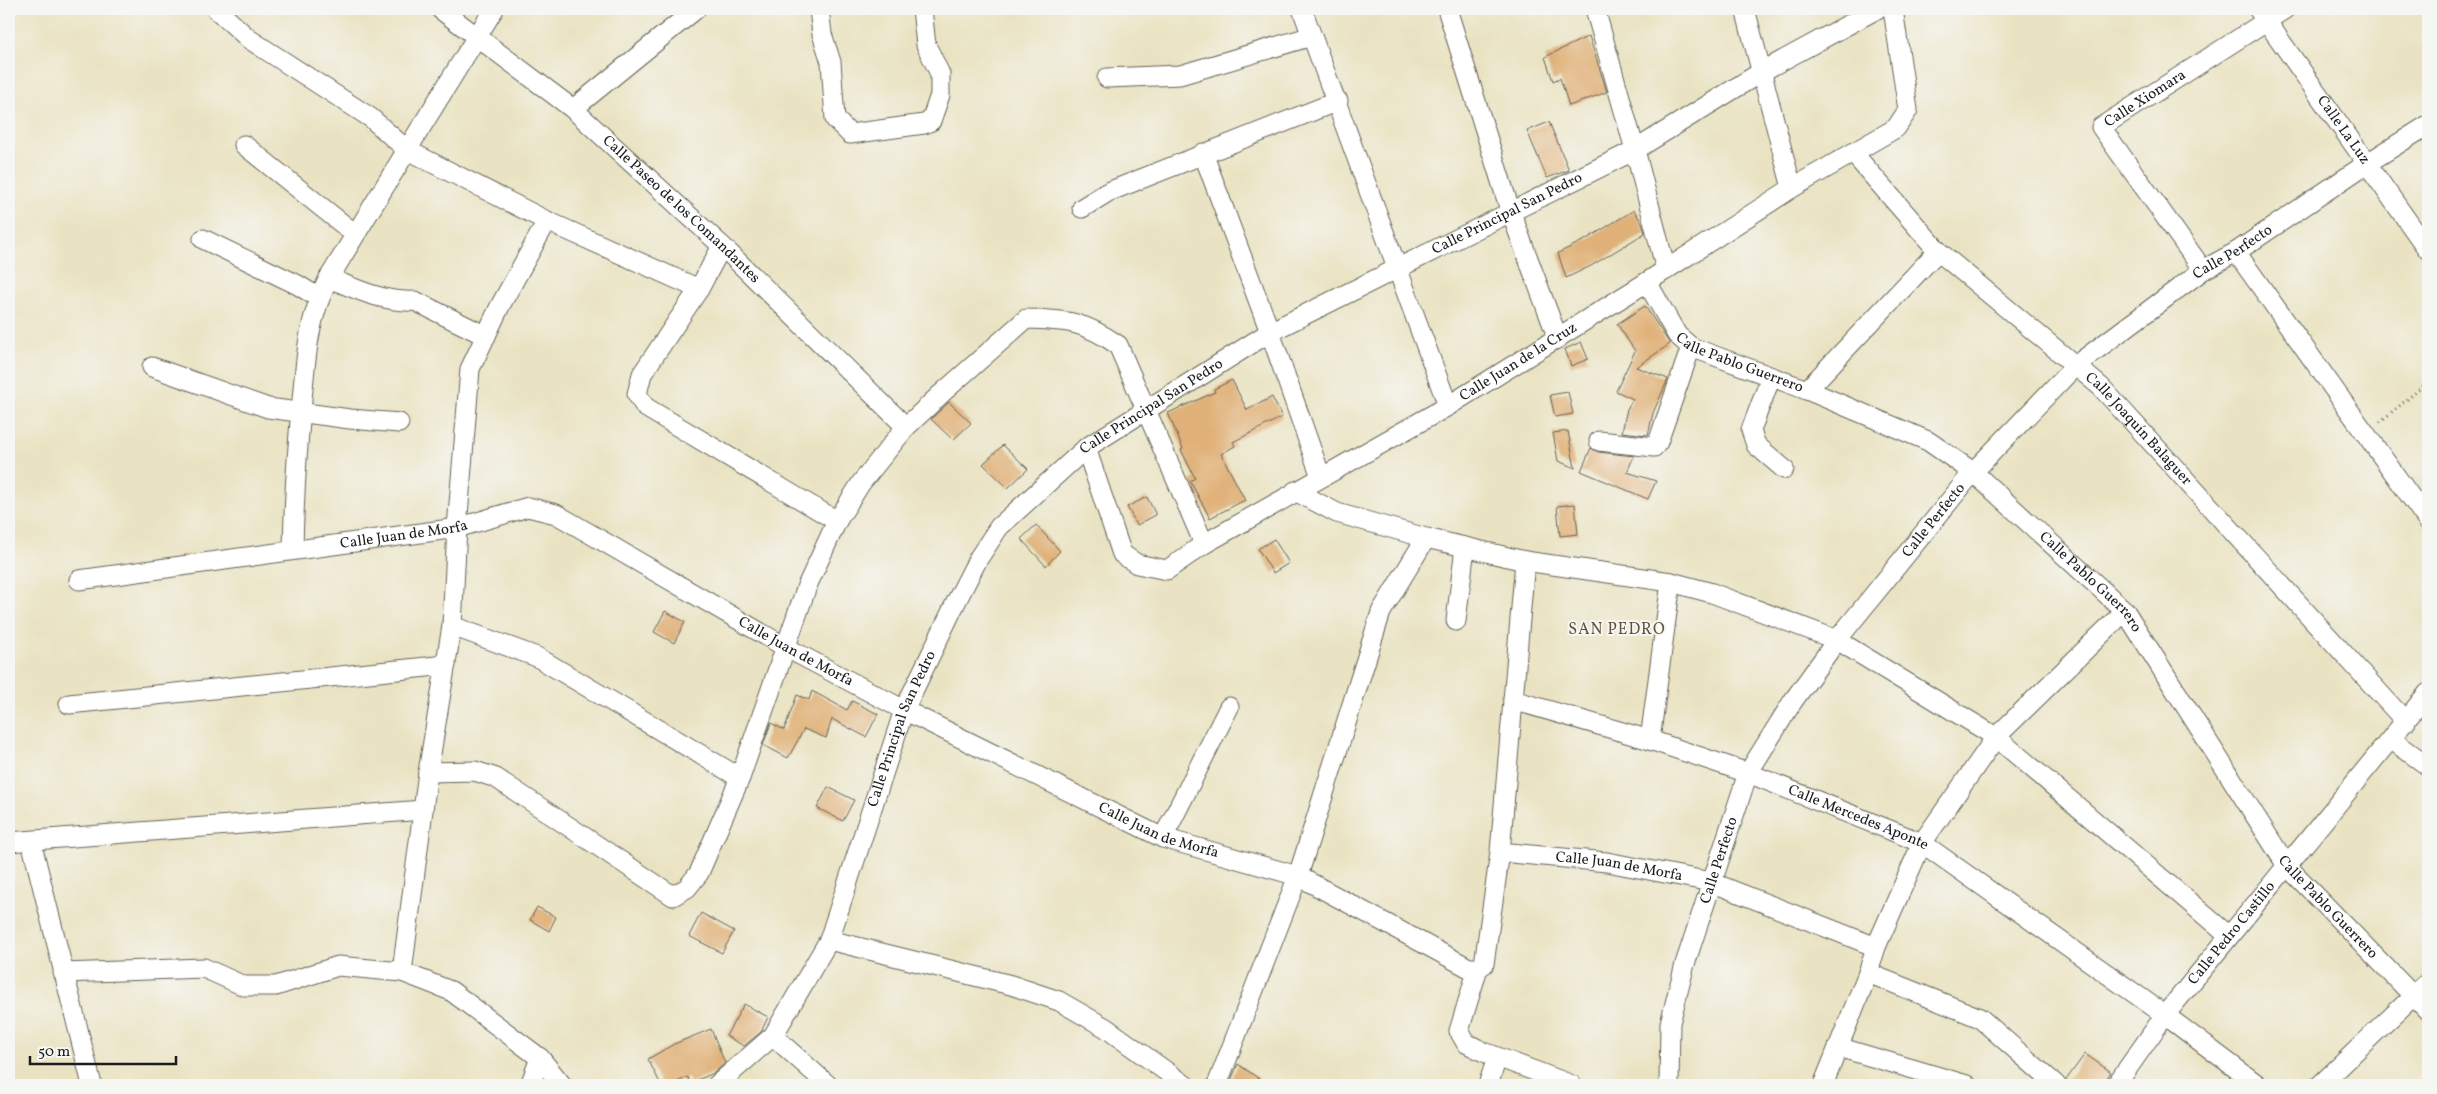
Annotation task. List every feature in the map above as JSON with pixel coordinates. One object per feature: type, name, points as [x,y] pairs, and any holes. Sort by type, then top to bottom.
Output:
[{"type":"street","points":[[216,9],[249,39],[371,118],[407,150],[547,221],[699,289]]},
{"type":"street","name":"Calle Paseo de los Comandantes","points":[[440,9],[478,35],[573,109],[722,246],[906,428]]},
{"type":"street","points":[[293,549],[296,459],[300,412],[308,335],[319,298],[355,234],[494,9]]},
{"type":"street","points":[[573,109],[696,9]]},
{"type":"street","points":[[819,9],[822,34],[831,62],[835,119],[850,134],[924,124],[930,121],[940,95],[940,74],[926,45],[922,9]]},
{"type":"street","points":[[1302,9],[1338,101],[1448,406]]},
{"type":"street","points":[[1447,9],[1510,210],[1558,338]]},
{"type":"street","points":[[1595,9],[1635,150],[1666,270]]},
{"type":"street","points":[[1745,9],[1763,71],[1792,188]]},
{"type":"street","name":"Calle Principal San Pedro","points":[[717,1085],[773,1036],[829,940],[904,710],[978,559],[999,527],[1086,448],[1270,332],[1510,210],[1635,150],[1763,71],[1880,9]]},
{"type":"street","name":"Calle Juan de la Cruz","points":[[1086,448],[1122,554],[1137,564],[1167,570],[1204,544],[1448,406],[1666,270],[1792,188],[1896,128],[1908,110],[1880,9]]},
{"type":"street","name":"Calle Xiomara","points":[[2203,270],[2101,128],[2262,15],[2285,9]]},
{"type":"street","name":"Calle La Luz","points":[[2262,15],[2428,250]]},
{"type":"street","points":[[1108,78],[1180,75],[1312,36]]},
{"type":"street","points":[[1082,208],[1108,192],[1338,101]]},
{"type":"street","name":"Calle Perfecto","points":[[1669,1085],[1670,1023],[1685,964],[1748,773],[1793,701],[1837,640],[1973,472],[2076,364],[2203,270],[2236,252],[2366,164],[2428,125]]},
{"type":"street","points":[[244,144],[355,234]]},
{"type":"street","points":[[1203,153],[1270,332],[1321,477]]},
{"type":"street","name":"Calle Joaquín Balaguer","points":[[1853,153],[1938,251],[2076,364],[2101,387],[2406,722]]},
{"type":"street","points":[[402,972],[428,772],[452,626],[457,528],[470,369],[547,221]]},
{"type":"street","points":[[203,239],[298,285],[319,298]]},
{"type":"street","points":[[722,246],[699,289],[642,374],[636,394],[645,407],[837,521]]},
{"type":"street","points":[[1807,390],[1938,251]]},
{"type":"street","points":[[2236,252],[2428,520]]},
{"type":"street","points":[[329,278],[366,293],[404,302],[415,301],[486,336]]},
{"type":"street","name":"Calle Pablo Guerrero","points":[[1647,282],[1677,335],[1691,346],[1807,390],[1928,441],[1973,472],[2125,611],[2287,866],[2428,1011]]},
{"type":"street","points":[[428,772],[475,771],[496,778],[673,896],[687,888],[699,873],[740,778],[787,648],[807,586],[837,521],[861,483],[906,428],[940,394],[1026,319],[1063,320],[1094,328],[1118,345],[1204,544]]},
{"type":"street","points":[[1600,441],[1654,447],[1658,442],[1691,346]]},
{"type":"street","points":[[152,367],[268,408],[350,419],[399,422]]},
{"type":"street","points":[[1771,377],[1751,430],[1756,445],[1784,470]]},
{"type":"street","points":[[1295,491],[1337,513],[1426,538],[1524,561],[1671,582],[1712,593],[1837,640],[1996,737],[2229,936]]},
{"type":"street","name":"Calle Juan de Morfa","points":[[79,580],[293,549],[457,528],[528,507],[556,514],[787,648],[904,710],[1163,838],[1298,876],[1469,968],[1481,966]]},
{"type":"street","points":[[1217,1085],[1298,876],[1380,612],[1426,538]]},
{"type":"street","points":[[1456,621],[1465,547]]},
{"type":"street","points":[[1524,561],[1500,852],[1481,966],[1459,1031],[1466,1043],[1497,1058],[1572,1085]]},
{"type":"street","points":[[1650,740],[1671,582]]},
{"type":"street","points":[[1823,1085],[1868,973],[1876,947],[1922,843],[1996,737],[2125,611]]},
{"type":"street","points":[[452,626],[537,657],[740,778]]},
{"type":"street","points":[[69,704],[446,665]]},
{"type":"street","name":"Calle Pedro Castillo","points":[[2116,1085],[2165,1015],[2392,740],[2428,693]]},
{"type":"street","name":"Calle Mercedes Aponte","points":[[1513,700],[1650,740],[1748,773],[1922,843],[2165,1015],[2258,1085]]},
{"type":"street","points":[[1163,838],[1230,707]]},
{"type":"street","points":[[2392,740],[2428,766]]},
{"type":"street","points":[[9,842],[31,842],[423,810]]},
{"type":"street","points":[[31,842],[92,1085]]},
{"type":"street","name":"Calle Juan de Morfa","points":[[1500,852],[1607,862],[1711,882],[1876,947]]},
{"type":"street","points":[[829,940],[1011,985],[1059,1001],[1106,1028],[1185,1085]]},
{"type":"street","points":[[63,973],[204,968],[244,986],[276,986],[338,966],[402,972],[451,991],[540,1058],[562,1085]]},
{"type":"street","points":[[1868,973],[1980,1018],[2056,1085]]},
{"type":"street","points":[[2320,1085],[2428,982]]},
{"type":"street","points":[[773,1036],[828,1085]]},
{"type":"street","points":[[1838,1047],[1967,1085]]},
{"type":"street","points":[[530,1085],[540,1058]]},
{"type":"street","points":[[1488,1085],[1497,1058]]},
{"type":"path","points":[[2366,434],[2428,382]]},
{"type":"building","points":[[1589,36],[1607,92],[1569,106],[1560,78],[1553,81],[1545,57]]},
{"type":"building","points":[[1549,122],[1569,170],[1547,178],[1527,131]]},
{"type":"building","points":[[1634,210],[1642,223],[1645,233],[1591,266],[1566,278],[1558,253],[1585,240]]},
{"type":"building","points":[[1645,306],[1670,344],[1636,367],[1668,379],[1653,413],[1648,435],[1622,432],[1627,409],[1633,399],[1616,391],[1635,351],[1617,324]]},
{"type":"building","points":[[1581,342],[1588,359],[1571,366],[1565,349]]},
{"type":"building","points":[[1232,380],[1247,410],[1272,397],[1282,417],[1233,442],[1235,446],[1221,454],[1245,500],[1210,518],[1190,481],[1195,478],[1181,450],[1183,449],[1168,413],[1215,392],[1214,389]]},
{"type":"building","points":[[1568,392],[1573,414],[1555,417],[1550,395]]},
{"type":"building","points":[[949,402],[971,423],[953,440],[931,419]]},
{"type":"building","points":[[1568,431],[1575,468],[1558,461],[1553,433]]},
{"type":"building","points":[[1003,445],[1028,469],[1008,488],[983,464]]},
{"type":"building","points":[[1591,448],[1598,452],[1634,456],[1627,472],[1656,481],[1648,499],[1581,471]]},
{"type":"building","points":[[1147,497],[1156,515],[1137,525],[1127,507]]},
{"type":"building","points":[[1575,504],[1578,534],[1560,536],[1557,506]]},
{"type":"building","points":[[1036,525],[1060,551],[1046,566],[1021,539]]},
{"type":"building","points":[[1274,539],[1289,563],[1273,573],[1258,549]]},
{"type":"building","points":[[665,611],[685,622],[674,643],[654,632]]},
{"type":"building","points":[[812,691],[847,710],[852,701],[878,714],[866,737],[832,719],[826,738],[804,729],[788,758],[763,745],[771,723],[784,730],[797,695],[809,700]]},
{"type":"building","points":[[828,787],[854,800],[843,821],[817,808]]},
{"type":"building","points":[[537,907],[556,917],[549,931],[530,920]]},
{"type":"building","points":[[701,913],[734,931],[722,953],[689,936]]},
{"type":"building","points":[[744,1004],[768,1017],[761,1032],[744,1046],[726,1036]]},
{"type":"building","points":[[711,1029],[725,1063],[714,1073],[690,1083],[688,1077],[671,1085],[661,1085],[648,1059],[674,1044]]},
{"type":"building","points":[[2085,1054],[2111,1072],[2102,1085],[2067,1085],[2066,1080]]},
{"type":"building","points":[[1238,1064],[1268,1085],[1229,1085]]},
{"type":"district","name":"SAN PEDRO","points":[[1617,630]]}]
